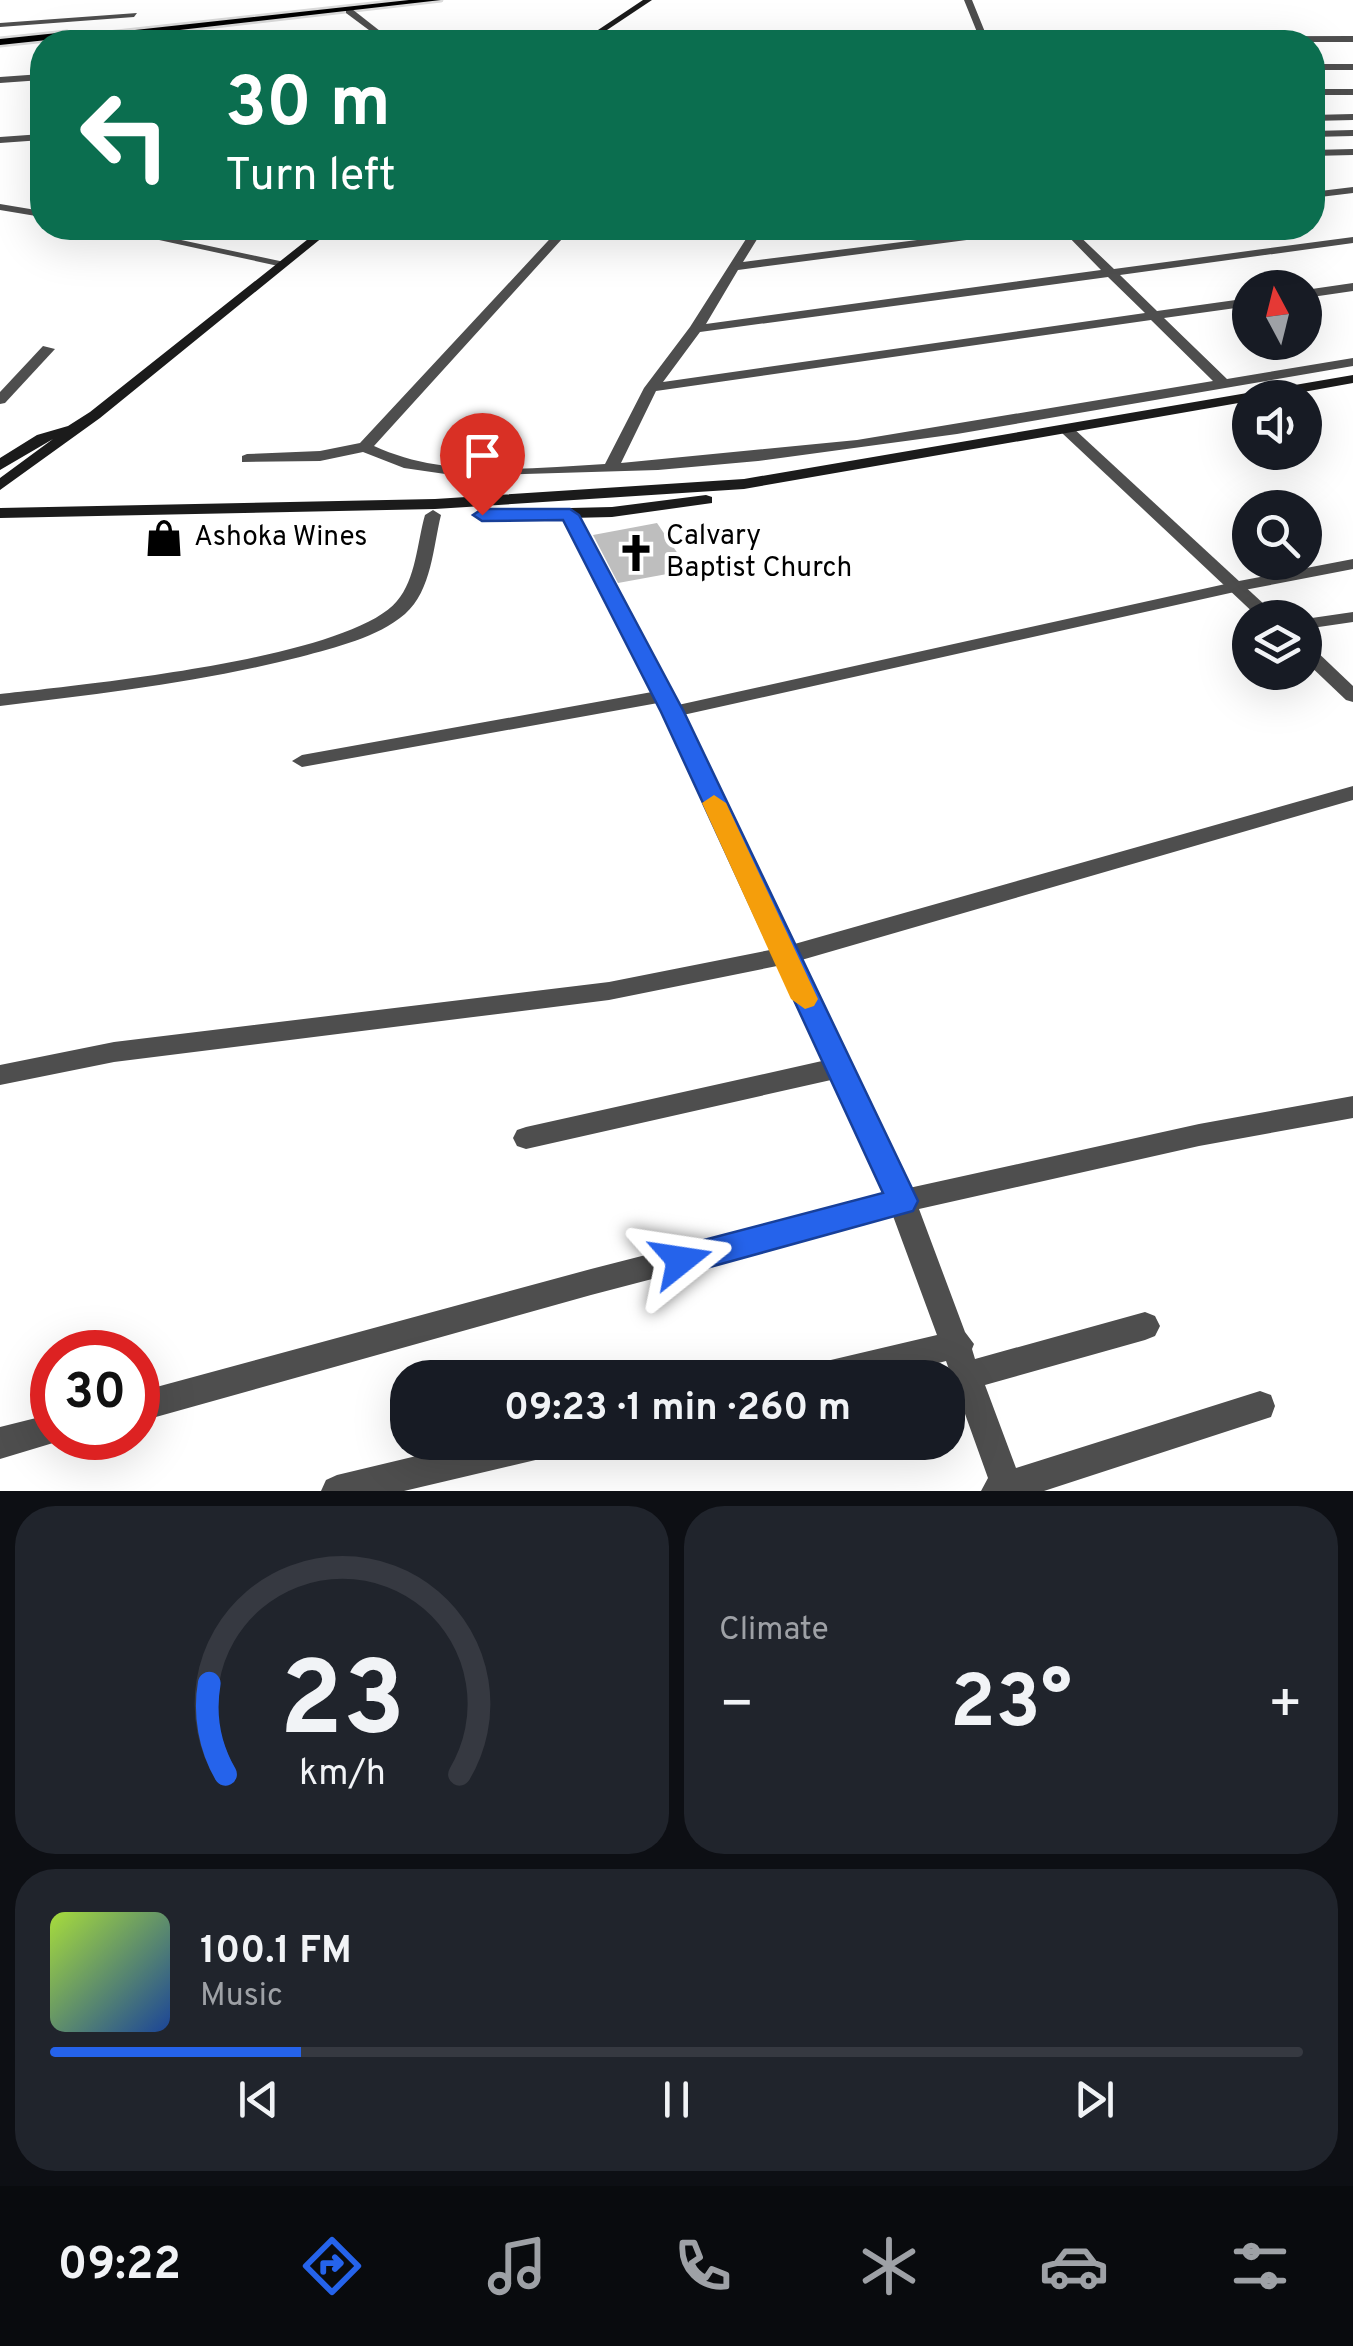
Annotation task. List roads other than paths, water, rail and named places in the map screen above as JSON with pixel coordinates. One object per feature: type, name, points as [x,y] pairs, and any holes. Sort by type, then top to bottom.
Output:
[{"type":"main road","points":[[103,30],[334,0]]},
{"type":"main road","points":[[175,25],[365,0]]},
{"type":"main road","points":[[137,25],[175,25],[406,0]]},
{"type":"main road","points":[[112,30],[436,0]]},
{"type":"main road","points":[[602,30],[648,0]]},
{"type":"main road","points":[[0,45],[30,41]]},
{"type":"main road","points":[[0,45],[30,44]]},
{"type":"main road","points":[[0,485],[64,442],[73,429],[312,240]]},
{"type":"main road","points":[[0,526],[570,515],[795,488],[1353,379]]},
{"type":"main road","points":[[1322,395],[1353,390]]},
{"type":"main road","points":[[0,513],[416,505],[656,492],[823,472],[1232,410]]},
{"type":"main road","points":[[0,465],[42,438],[73,429]]},
{"type":"street","points":[[0,25],[137,25],[140,0]]},
{"type":"street","points":[[968,0],[980,30]]},
{"type":"street","points":[[349,11],[374,30]]},
{"type":"street","points":[[1325,39],[1353,39]]},
{"type":"street","points":[[1325,67],[1353,67]]},
{"type":"street","points":[[0,80],[30,78]]},
{"type":"street","points":[[1325,92],[1353,92]]},
{"type":"street","points":[[1325,118],[1353,118]]},
{"type":"street","points":[[1325,134],[1353,133]]},
{"type":"street","points":[[0,140],[30,138]]},
{"type":"street","points":[[1325,153],[1353,152]]},
{"type":"street","points":[[1325,193],[1353,190]]},
{"type":"street","points":[[0,207],[30,212]]},
{"type":"street","points":[[171,240],[283,262]]},
{"type":"street","points":[[365,447],[555,240]]},
{"type":"street","points":[[610,469],[651,388],[696,329],[751,240]]},
{"type":"street","points":[[735,268],[945,240]]},
{"type":"street","points":[[1077,240],[1150,316],[1222,382]]},
{"type":"street","points":[[696,329],[1353,240]]},
{"type":"street","points":[[1322,292],[1353,287]]},
{"type":"street","points":[[651,388],[1232,305]]},
{"type":"street","points":[[0,400],[48,349]]},
{"type":"street","points":[[246,459],[320,456],[365,447],[417,466],[509,472],[744,459],[1353,362]]},
{"type":"street","points":[[0,374],[24,374]]},
{"type":"street","points":[[1073,435],[1253,600]]},
{"type":"street","points":[[570,515],[668,704],[902,1201],[970,1375],[1004,1490],[1260,1406]]},
{"type":"street","points":[[0,700],[161,678],[325,645],[363,632],[403,606],[419,573],[433,516]]},
{"type":"street","points":[[302,761],[668,704],[1353,564]]},
{"type":"street","points":[[1322,622],[1353,617]]},
{"type":"street","points":[[1322,667],[1353,696]]},
{"type":"street","points":[[0,1075],[114,1052],[609,991],[784,956],[1353,793]]},
{"type":"street","points":[[526,1138],[838,1068]]},
{"type":"street","points":[[160,1401],[902,1201],[1253,1124],[1353,1107]]},
{"type":"street","points":[[970,1375],[1145,1326]]},
{"type":"street","points":[[892,1360],[958,1344]]},
{"type":"street","points":[[0,1443],[30,1436]]},
{"type":"street","points":[[336,1491],[468,1460]]},
{"type":"place","name":"Ashoka Wines","points":[[164,538]]},
{"type":"place","name":"Calvary Baptist Church","points":[[636,553]]}]
